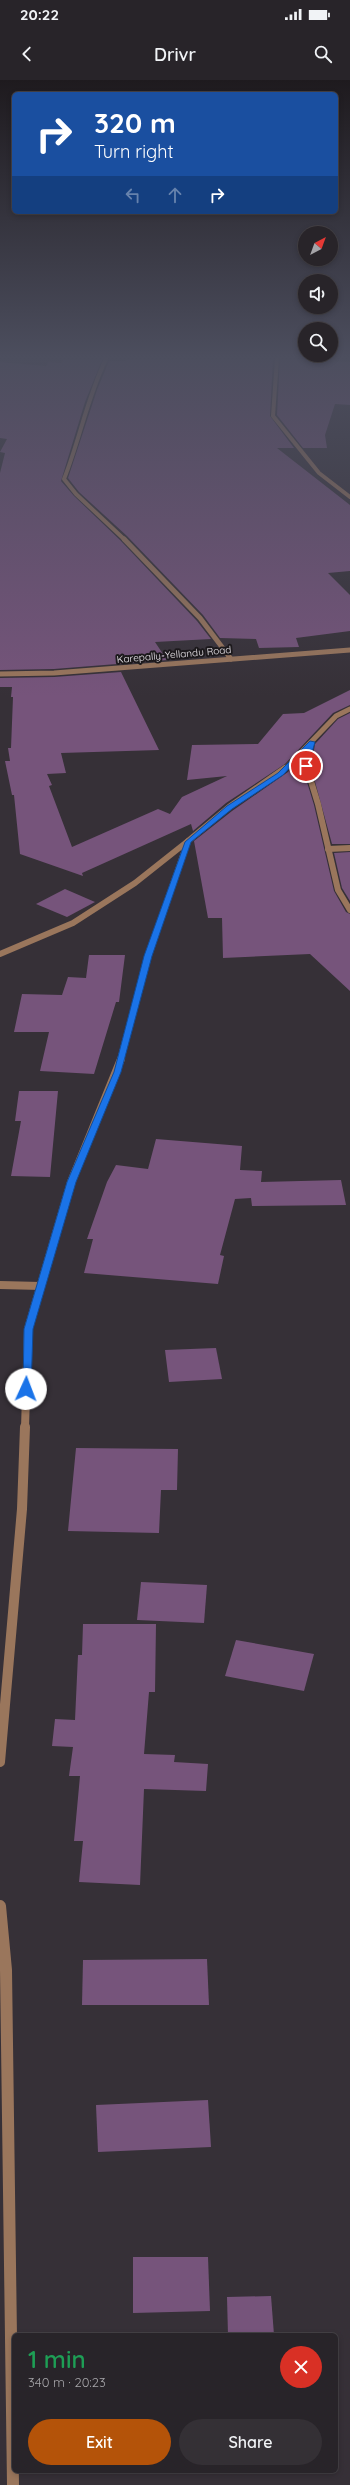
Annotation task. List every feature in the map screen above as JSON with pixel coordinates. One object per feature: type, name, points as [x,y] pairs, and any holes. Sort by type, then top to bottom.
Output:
[{"type":"street","points":[[67,471],[64,479],[76,494],[119,534],[200,618],[231,659]]},
{"type":"street","points":[[318,471],[350,497]]},
{"type":"street","name":"Karepally-Yellandu Road","points":[[0,674],[54,673],[350,650]]},
{"type":"street","points":[[0,954],[73,923],[135,883],[188,842],[229,807],[280,774],[336,716],[350,709]]},
{"type":"street","points":[[312,742],[306,766],[318,804],[338,890],[350,910]]},
{"type":"street","points":[[0,1762],[22,1509],[28,1329],[71,1182],[118,1072],[148,956],[188,842]]},
{"type":"street","points":[[328,849],[350,848]]},
{"type":"street","points":[[0,1285],[41,1286]]},
{"type":"street","points":[[0,1906],[6,1970],[12,2485]]},
{"type":"building","points":[[0,471],[64,471],[61,481],[74,496],[120,540],[197,621],[211,639],[155,642],[167,660],[54,669],[0,670]]},
{"type":"building","points":[[70,471],[307,471],[350,505],[350,571],[328,573],[350,595],[350,631],[296,638],[299,647],[259,648],[256,639],[220,638],[203,615],[127,536],[79,492],[68,478]]},
{"type":"building","points":[[121,672],[159,750],[61,753],[66,773],[47,774],[52,785],[49,786],[72,847],[158,809],[170,814],[182,797],[227,776],[187,780],[192,745],[258,744],[283,714],[304,713],[350,690],[350,705],[333,713],[285,764],[226,803],[193,831],[191,824],[82,873],[83,876],[20,854],[14,795],[12,795],[5,761],[10,761],[8,748],[11,748],[12,687],[0,687],[0,678],[54,677]]},
{"type":"building","points":[[350,713],[350,844],[332,844],[311,767],[315,744],[338,719]]},
{"type":"building","points":[[305,754],[303,769],[314,805],[334,891],[346,912],[350,914],[350,991],[310,954],[223,958],[222,918],[208,918],[194,841],[232,811],[288,772]]},
{"type":"building","points":[[350,852],[350,901],[342,888],[334,853]]},
{"type":"building","points":[[65,889],[95,902],[67,917],[36,904]]},
{"type":"building","points":[[89,955],[125,955],[119,1002],[116,1002],[94,1074],[40,1071],[49,1032],[14,1032],[22,994],[62,995],[68,977],[86,978]]},
{"type":"building","points":[[19,1091],[58,1091],[50,1177],[11,1176],[21,1121],[15,1121]]},
{"type":"building","points":[[156,1139],[242,1146],[240,1170],[262,1171],[261,1182],[341,1180],[346,1205],[252,1206],[251,1198],[235,1199],[220,1255],[224,1256],[218,1284],[84,1273],[93,1239],[87,1239],[107,1182],[116,1165],[148,1169]]},
{"type":"building","points":[[216,1348],[222,1379],[169,1382],[165,1350]]},
{"type":"building","points":[[76,1448],[178,1449],[177,1490],[161,1490],[159,1533],[68,1531]]},
{"type":"building","points":[[141,1582],[207,1585],[204,1623],[137,1620]]},
{"type":"building","points":[[83,1624],[156,1624],[155,1692],[149,1692],[144,1754],[175,1755],[174,1762],[208,1764],[206,1791],[144,1789],[140,1885],[79,1882],[83,1841],[74,1841],[80,1776],[69,1776],[73,1747],[52,1746],[55,1719],[75,1720],[78,1655],[82,1655]]},
{"type":"building","points":[[236,1640],[314,1654],[304,1691],[225,1676]]},
{"type":"building","points":[[207,1959],[209,2005],[82,2005],[83,1960]]},
{"type":"building","points":[[208,2100],[211,2147],[98,2152],[96,2105]]},
{"type":"building","points":[[133,2257],[208,2257],[210,2311],[133,2313]]},
{"type":"building","points":[[271,2296],[274,2333],[228,2333],[227,2297]]},
{"type":"route","points":[[26,1389],[28,1329],[71,1182],[118,1072],[148,956],[188,842],[229,807],[280,774],[312,742],[306,766]]}]
